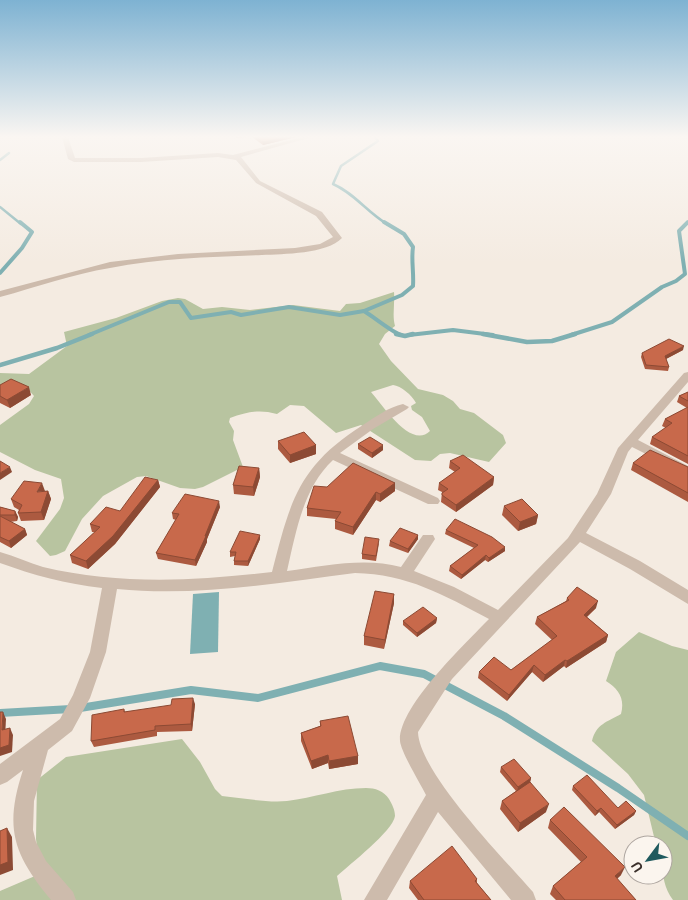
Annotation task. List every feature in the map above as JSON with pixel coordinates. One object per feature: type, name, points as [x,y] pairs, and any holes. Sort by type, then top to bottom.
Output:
[{"type":"street","points":[[0,294],[80,272],[119,264],[226,254],[288,251],[311,248],[338,238],[318,214],[255,179]]},
{"type":"street","points":[[525,900],[437,796],[409,743],[409,732],[440,681],[573,542],[604,494],[619,457],[627,445],[632,442],[688,375]]},
{"type":"street","points":[[278,577],[292,522],[306,488],[316,471],[330,454],[383,418],[404,407]]},
{"type":"street","points":[[632,442],[688,471]]},
{"type":"street","points":[[330,454],[433,501]]},
{"type":"street","points":[[578,535],[635,565],[688,598]]},
{"type":"street","points":[[404,573],[428,539]]},
{"type":"street","points":[[0,557],[16,564],[67,579],[110,584],[195,584],[369,567],[394,570],[500,618]]},
{"type":"street","points":[[0,776],[66,725],[81,698],[98,652],[110,584]]},
{"type":"street","points":[[41,744],[26,788],[23,808],[26,842],[31,857],[65,900]]},
{"type":"street","points":[[375,900],[437,796]]},
{"type":"green space","points":[[394,292],[395,326],[385,334],[379,344],[391,361],[418,389],[443,395],[453,401],[460,409],[474,413],[503,435],[506,443],[489,462],[450,453],[440,454],[431,461],[415,460],[361,425],[336,433],[304,406],[290,405],[277,414],[253,412],[230,418],[229,422],[234,431],[233,440],[243,467],[203,487],[195,489],[180,488],[146,476],[137,477],[103,496],[82,519],[65,551],[50,556],[36,541],[60,509],[64,498],[61,479],[35,470],[0,452],[0,425],[29,404],[34,396],[27,388],[0,386],[0,373],[29,374],[67,346],[64,332],[116,318],[162,301],[178,298],[185,299],[203,309],[222,307],[250,310],[293,305],[340,311],[346,304],[360,303]],"holes":[[[393,385],[406,391],[412,397],[416,403],[411,406],[412,410],[422,417],[430,431],[422,435],[414,435],[406,430],[389,415],[371,392]]]},
{"type":"green space","points":[[639,632],[672,646],[688,650],[688,900],[673,900],[665,885],[673,885],[673,835],[654,835],[644,795],[628,774],[592,741],[599,727],[621,714],[622,704],[620,695],[606,681],[616,652]]},
{"type":"green space","points":[[182,739],[200,762],[215,789],[222,796],[263,801],[287,801],[366,788],[379,790],[387,796],[395,816],[379,839],[337,876],[342,900],[0,900],[0,891],[35,876],[39,863],[36,839],[37,780],[66,757]]},
{"type":"water","points":[[219,592],[218,652],[190,654],[193,594]]},
{"type":"building","points":[[669,339],[684,346],[665,356],[669,367],[646,365],[642,353]]},
{"type":"building","points":[[11,379],[29,387],[7,400],[0,396],[0,385]]},
{"type":"building","points":[[688,392],[688,401],[679,396]]},
{"type":"building","points":[[688,407],[688,456],[652,437],[672,423],[665,419]]},
{"type":"building","points":[[304,432],[316,445],[290,455],[278,441]]},
{"type":"building","points":[[370,437],[383,445],[372,453],[358,444]]},
{"type":"building","points":[[650,450],[688,467],[688,493],[633,463]]},
{"type":"building","points":[[463,455],[494,477],[456,505],[442,495],[448,489],[439,483],[460,468],[450,461]]},
{"type":"building","points":[[0,461],[10,467],[0,473]]},
{"type":"building","points":[[353,463],[395,483],[380,494],[376,492],[353,527],[335,521],[341,512],[307,508],[314,486],[327,487]]},
{"type":"building","points":[[239,466],[259,468],[253,487],[233,485]]},
{"type":"building","points":[[145,477],[158,480],[113,536],[86,561],[70,555],[100,527],[90,524],[106,507],[120,511]]},
{"type":"building","points":[[24,481],[42,483],[37,492],[48,491],[41,512],[18,513],[22,505],[11,499]]},
{"type":"building","points":[[185,494],[219,501],[195,560],[156,553],[179,514],[172,513]]},
{"type":"building","points":[[522,499],[538,515],[520,522],[504,506]]},
{"type":"building","points":[[0,507],[15,511],[15,515],[0,515]]},
{"type":"building","points":[[0,516],[25,529],[9,541],[0,537]]},
{"type":"building","points":[[455,519],[492,537],[505,547],[489,558],[486,555],[462,575],[450,566],[478,545],[446,530]]},
{"type":"building","points":[[400,528],[418,535],[408,549],[390,541]]},
{"type":"building","points":[[240,531],[260,535],[248,561],[234,561],[236,552],[230,552]]},
{"type":"building","points":[[365,537],[379,539],[376,556],[362,554]]},
{"type":"building","points":[[577,587],[598,601],[584,615],[608,635],[567,661],[565,660],[545,675],[534,665],[509,695],[479,672],[494,657],[511,670],[557,636],[537,617],[569,600],[567,598]]},
{"type":"building","points":[[375,591],[394,594],[385,640],[364,636]]},
{"type":"building","points":[[423,607],[437,618],[417,633],[403,621]]},
{"type":"building","points":[[193,698],[191,724],[155,726],[155,730],[91,741],[92,715],[124,709],[124,712],[171,705],[172,699]]},
{"type":"building","points":[[0,712],[3,712],[2,730],[10,728],[9,745],[0,748]]},
{"type":"building","points":[[348,716],[358,756],[329,761],[328,755],[311,761],[301,733],[321,726],[320,721]]},
{"type":"building","points":[[514,759],[531,778],[518,787],[501,767]]},
{"type":"building","points":[[587,775],[618,808],[626,801],[636,811],[617,825],[601,808],[597,811],[573,786]]},
{"type":"building","points":[[530,782],[549,804],[520,823],[502,801]]},
{"type":"building","points":[[564,807],[623,865],[623,869],[615,876],[636,900],[565,900],[553,886],[587,857],[550,820]]},
{"type":"building","points":[[7,828],[8,862],[0,865],[0,831]]},
{"type":"building","points":[[452,846],[477,879],[475,881],[491,900],[424,900],[410,881]]},
{"type":"waterway","points":[[335,179],[333,184],[347,192],[385,223]]},
{"type":"waterway","points":[[0,207],[21,224]]},
{"type":"waterway","points":[[0,273],[22,248],[32,232],[20,222]]},
{"type":"waterway","points":[[571,335],[612,322],[662,287],[676,281],[685,274],[679,231],[688,222]]},
{"type":"waterway","points":[[364,311],[402,295],[413,286],[413,247],[404,234],[385,223]]},
{"type":"waterway","points":[[89,335],[169,302],[180,302],[191,318],[231,312],[241,315],[289,307],[340,315],[364,311]]},
{"type":"waterway","points":[[364,311],[401,335]]},
{"type":"waterway","points":[[409,335],[453,330],[493,335]]},
{"type":"waterway","points":[[0,365],[57,348],[92,334]]},
{"type":"waterway","points":[[396,334],[409,335]]},
{"type":"waterway","points":[[409,335],[413,334]]},
{"type":"waterway","points":[[483,334],[527,342],[552,341],[575,334]]},
{"type":"waterway","points":[[80,708],[191,690],[258,698],[380,666],[424,674],[504,716],[618,788],[688,836]]},
{"type":"waterway","points":[[0,713],[71,709]]}]
